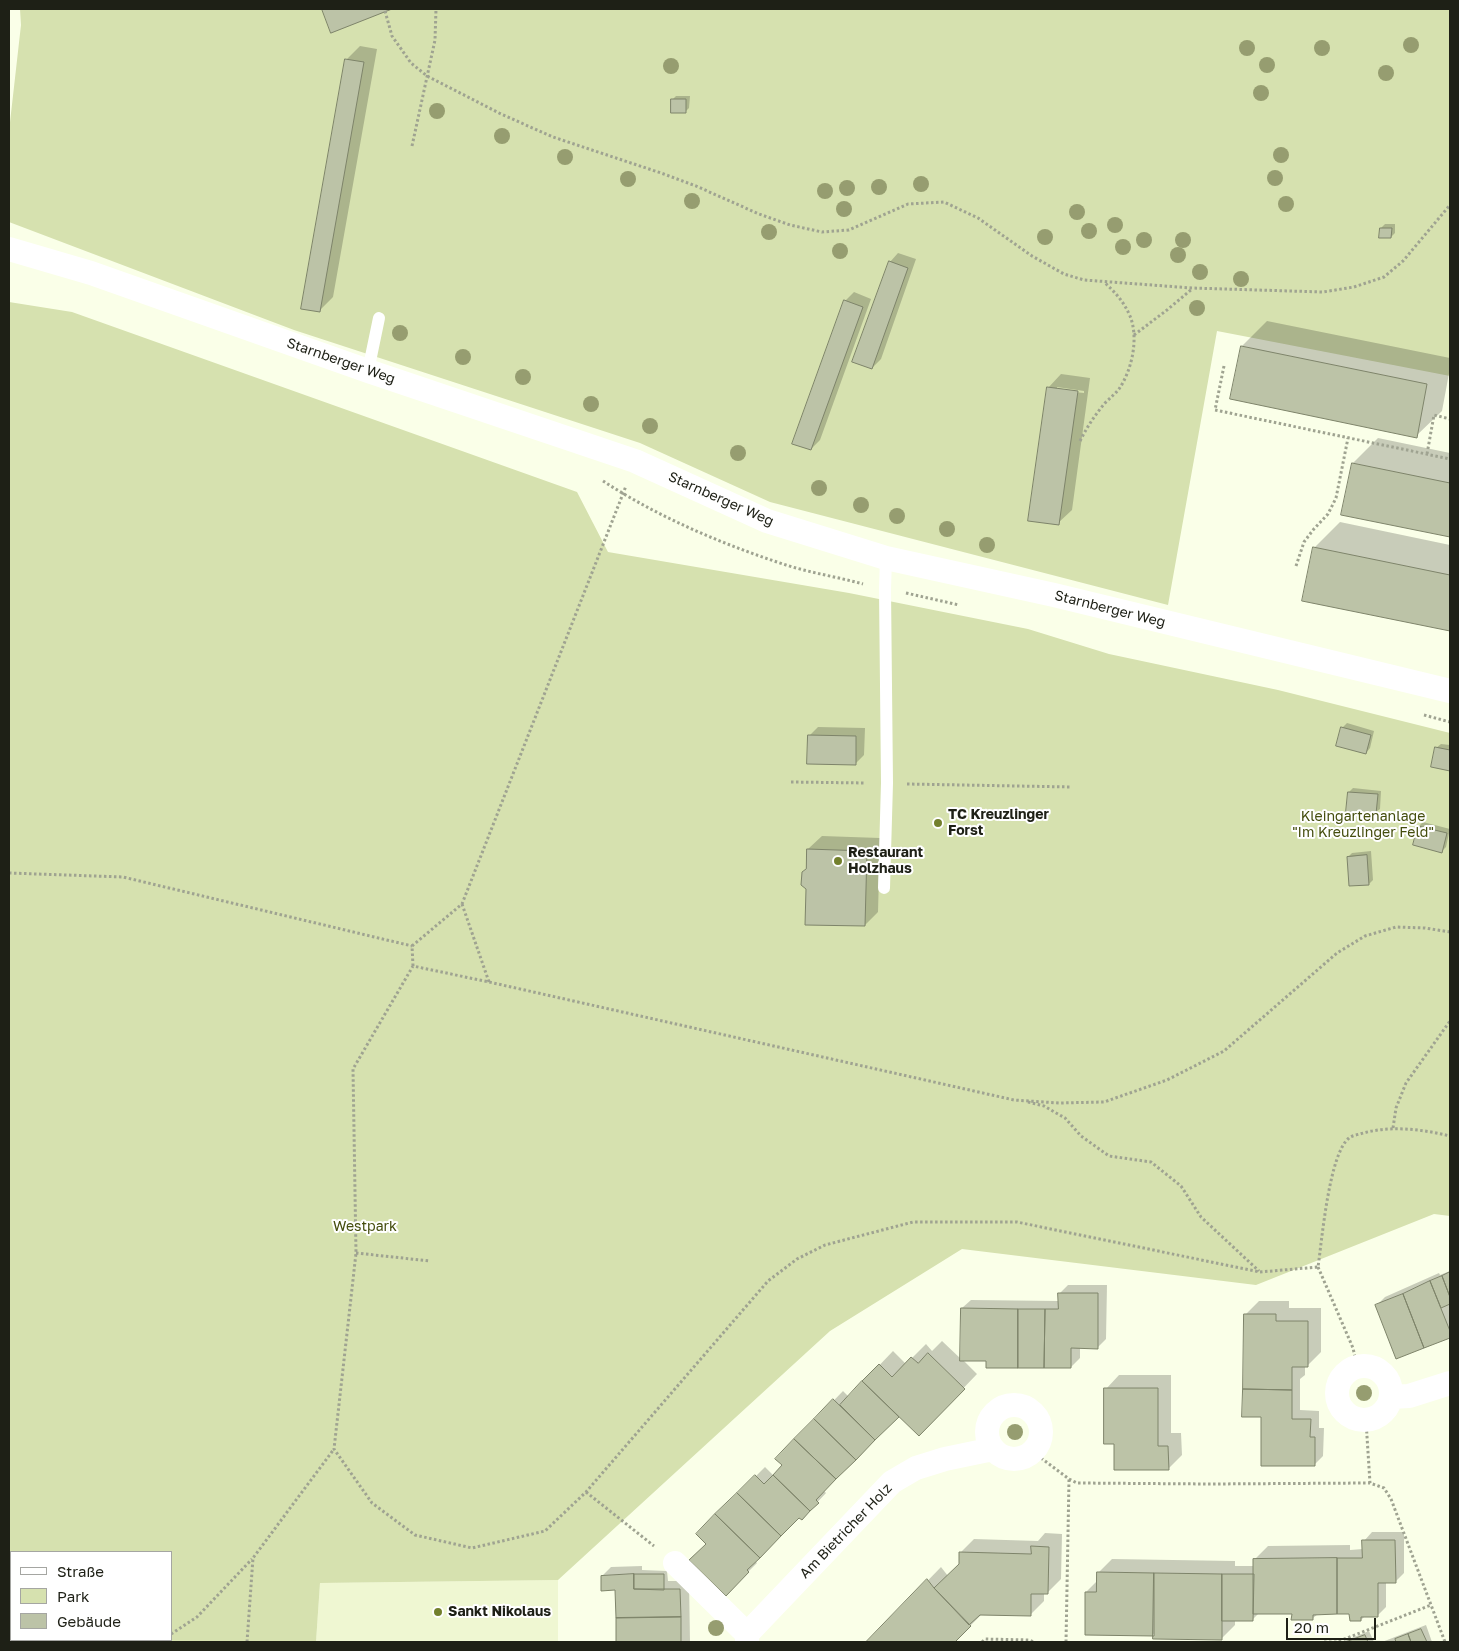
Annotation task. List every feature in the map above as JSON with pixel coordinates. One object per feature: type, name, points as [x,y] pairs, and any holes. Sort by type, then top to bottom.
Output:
[{"type":"street","name":"Starnberger Weg","points":[[9,248],[91,273],[368,371],[635,461],[767,521],[886,558],[1054,595],[1450,691]]},
{"type":"street","points":[[1357,1366],[1366,1366],[1382,1372],[1391,1388],[1391,1397],[1383,1413],[1366,1421],[1349,1417],[1342,1410],[1336,1394],[1342,1376],[1348,1370],[1357,1366]]},
{"type":"street","points":[[1391,1397],[1409,1396],[1450,1383]]},
{"type":"street","points":[[1016,1404],[1033,1412],[1042,1427],[1042,1436],[1039,1445],[1033,1452],[1017,1460],[1008,1459],[993,1450],[988,1441],[987,1432],[988,1423],[992,1415],[1007,1405],[1016,1404]]},
{"type":"street","name":"Am Bietricher Holz","points":[[675,1563],[747,1638],[892,1482],[916,1468],[945,1459],[993,1450]]},
{"type":"lane","points":[[368,371],[379,318]]},
{"type":"lane","points":[[884,888],[887,783],[884,589],[886,558]]},
{"type":"path","points":[[412,146],[435,40],[436,9]]},
{"type":"path","points":[[385,11],[392,36],[411,63],[428,76],[501,114],[553,136],[662,173],[759,214],[790,225],[822,232],[849,230],[908,204],[944,202],[978,218],[1032,256],[1064,274],[1084,280],[1192,288],[1323,292],[1354,288],[1384,277],[1403,261],[1450,205]]},
{"type":"path","points":[[1080,441],[1087,426],[1119,389],[1131,364],[1134,335],[1130,317],[1118,296],[1104,282]]},
{"type":"path","points":[[1134,335],[1168,310],[1192,288]]},
{"type":"path","points":[[1224,366],[1215,410],[1450,460]]},
{"type":"path","points":[[1426,454],[1434,415],[1450,419]]},
{"type":"path","points":[[1296,566],[1304,542],[1328,514],[1336,498],[1348,438]]},
{"type":"path","points":[[412,946],[462,904],[635,461]]},
{"type":"path","points":[[792,782],[1072,787]]},
{"type":"path","points":[[9,873],[123,877],[412,946]]},
{"type":"path","points":[[462,904],[489,982]]},
{"type":"path","points":[[1014,1100],[1059,1103],[1104,1102],[1167,1080],[1224,1051],[1338,953],[1365,936],[1396,927],[1425,928],[1450,932]]},
{"type":"path","points":[[172,1633],[197,1618],[253,1558],[334,1449],[356,1253],[353,1069],[413,966],[412,946]]},
{"type":"path","points":[[413,966],[1044,1106],[1065,1118],[1081,1136],[1109,1156],[1151,1162],[1181,1186],[1201,1217],[1260,1272]]},
{"type":"path","points":[[1393,1128],[1396,1108],[1406,1083],[1450,1022]]},
{"type":"path","points":[[1357,1366],[1353,1348],[1318,1267],[1330,1182],[1339,1152],[1349,1138],[1370,1131],[1393,1128],[1450,1136]]},
{"type":"path","points":[[334,1449],[372,1503],[415,1535],[472,1548],[546,1531],[586,1492],[768,1281],[797,1259],[825,1245],[913,1222],[1017,1222],[1260,1272],[1318,1267]]},
{"type":"path","points":[[356,1253],[430,1261]]},
{"type":"path","points":[[1366,1421],[1370,1483]]},
{"type":"path","points":[[1033,1452],[1069,1480],[1076,1483],[1370,1483],[1384,1488],[1391,1499],[1445,1642]]},
{"type":"path","points":[[1066,1642],[1069,1480]]},
{"type":"path","points":[[586,1492],[675,1563]]},
{"type":"path","points":[[247,1642],[253,1558]]},
{"type":"path","points":[[1324,1642],[1337,1642],[1431,1605]]},
{"type":"path","points":[[982,1642],[985,1639],[1029,1640],[1034,1642]]},
{"type":"shaded area","name":"Sankt Nikolaus","points":[[558,1580],[558,1642],[316,1642],[320,1583]]},
{"type":"green space","points":[[20,9],[1450,9],[1450,376],[1217,331],[1168,605],[770,502],[640,443],[294,330],[9,222],[9,131],[21,25]]},
{"type":"green space","name":"Westpark","points":[[9,302],[72,312],[577,492],[608,552],[849,593],[1028,629],[1109,654],[1278,690],[1450,733],[1450,1216],[1434,1214],[1256,1285],[962,1249],[830,1331],[558,1580],[320,1583],[316,1642],[9,1642]]},
{"type":"building","points":[[322,9],[392,9],[331,33]]},
{"type":"building","points":[[345,59],[364,62],[320,312],[301,309]]},
{"type":"building","points":[[671,99],[686,99],[686,113],[671,113]]},
{"type":"building","points":[[1380,228],[1392,228],[1391,238],[1379,238]]},
{"type":"building","points":[[889,261],[908,268],[872,369],[852,362]]},
{"type":"building","points":[[844,300],[863,307],[811,450],[792,444]]},
{"type":"building","points":[[1241,346],[1427,384],[1417,438],[1230,399]]},
{"type":"building","points":[[1047,387],[1078,391],[1059,525],[1028,521]]},
{"type":"building","points":[[1352,463],[1450,483],[1450,537],[1341,515]]},
{"type":"building","points":[[1313,547],[1450,575],[1450,631],[1302,601]]},
{"type":"building","points":[[1341,727],[1371,735],[1366,754],[1336,746]]},
{"type":"building","points":[[808,735],[856,736],[856,765],[807,764]]},
{"type":"building","points":[[1435,747],[1450,750],[1450,771],[1431,767]]},
{"type":"building","points":[[1348,792],[1378,794],[1376,814],[1346,812]]},
{"type":"building","points":[[1418,826],[1447,833],[1442,853],[1413,845]]},
{"type":"building","points":[[807,849],[867,851],[865,926],[805,925],[806,889],[801,885],[802,872],[806,869]]},
{"type":"building","points":[[1367,855],[1369,885],[1349,886],[1347,857]]},
{"type":"building","points":[[1450,1272],[1450,1297],[1442,1276]]},
{"type":"building","points":[[1442,1276],[1450,1297],[1450,1304],[1441,1308],[1430,1281]]},
{"type":"building","points":[[1430,1281],[1450,1331],[1450,1338],[1424,1348],[1403,1294]]},
{"type":"building","points":[[1058,1293],[1098,1293],[1098,1349],[1071,1348],[1071,1368],[1044,1368],[1045,1309],[1058,1309]]},
{"type":"building","points":[[1403,1294],[1424,1348],[1396,1359],[1375,1305]]},
{"type":"building","points":[[961,1308],[1018,1309],[1018,1368],[986,1368],[986,1361],[960,1361]]},
{"type":"building","points":[[1018,1309],[1045,1309],[1044,1368],[1018,1368]]},
{"type":"building","points":[[1244,1314],[1276,1314],[1276,1321],[1308,1321],[1308,1367],[1292,1367],[1292,1390],[1243,1389]]},
{"type":"building","points":[[928,1353],[965,1389],[919,1436],[862,1381],[879,1364],[892,1377],[911,1357],[918,1363]]},
{"type":"building","points":[[862,1381],[899,1417],[875,1440],[840,1405]]},
{"type":"building","points":[[1104,1388],[1158,1388],[1158,1446],[1168,1446],[1169,1470],[1114,1470],[1114,1444],[1104,1444]]},
{"type":"building","points":[[1243,1389],[1292,1390],[1292,1419],[1311,1419],[1310,1437],[1315,1437],[1315,1466],[1261,1466],[1261,1417],[1242,1417]]},
{"type":"building","points":[[833,1399],[875,1440],[856,1460],[814,1419]]},
{"type":"building","points":[[814,1419],[856,1460],[836,1479],[794,1439]]},
{"type":"building","points":[[794,1439],[836,1479],[816,1500],[819,1503],[810,1511],[773,1475],[782,1465],[775,1459]]},
{"type":"building","points":[[755,1475],[764,1484],[773,1475],[810,1511],[802,1520],[799,1518],[781,1536],[737,1493]]},
{"type":"building","points":[[737,1493],[781,1536],[760,1558],[715,1514]]},
{"type":"building","points":[[715,1514],[760,1558],[747,1570],[749,1572],[726,1596],[689,1560],[706,1544],[696,1534]]},
{"type":"building","points":[[1362,1540],[1395,1540],[1396,1583],[1378,1583],[1378,1617],[1361,1617],[1361,1621],[1350,1621],[1349,1614],[1337,1614],[1337,1558],[1362,1558]]},
{"type":"building","points":[[1031,1546],[1049,1547],[1048,1594],[1031,1594],[1031,1616],[980,1615],[969,1625],[934,1588],[959,1564],[959,1552],[1031,1554]]},
{"type":"building","points":[[1337,1558],[1337,1614],[1313,1615],[1313,1620],[1291,1620],[1292,1614],[1253,1614],[1253,1559]]},
{"type":"building","points":[[1097,1572],[1154,1573],[1154,1636],[1085,1635],[1085,1592],[1096,1592]]},
{"type":"building","points":[[1154,1573],[1222,1574],[1222,1640],[1153,1639]]},
{"type":"building","points":[[634,1574],[634,1589],[680,1589],[681,1617],[616,1618],[615,1590],[601,1591],[601,1576]]},
{"type":"building","points":[[634,1574],[664,1574],[664,1590],[634,1589]]},
{"type":"building","points":[[1222,1574],[1254,1574],[1253,1621],[1222,1621]]},
{"type":"building","points":[[927,1579],[971,1626],[955,1642],[866,1642]]},
{"type":"building","points":[[681,1617],[681,1642],[616,1642],[616,1618]]},
{"type":"building","points":[[1421,1629],[1427,1642],[1411,1642],[1408,1634]]},
{"type":"building","points":[[1408,1634],[1411,1642],[1396,1642],[1395,1639]]},
{"type":"building","points":[[1365,1635],[1368,1642],[1346,1642]]},
{"type":"place","name":"TC Kreuzlinger Forst","points":[[938,823]]},
{"type":"place","name":"Restaurant Holzhaus","points":[[838,861]]},
{"type":"place","name":"Sankt Nikolaus","points":[[438,1612]]},
{"type":"park label","name":"Kleingartenanlage \"Im Kreuzlinger Feld\"","points":[[1363,826]]}]
